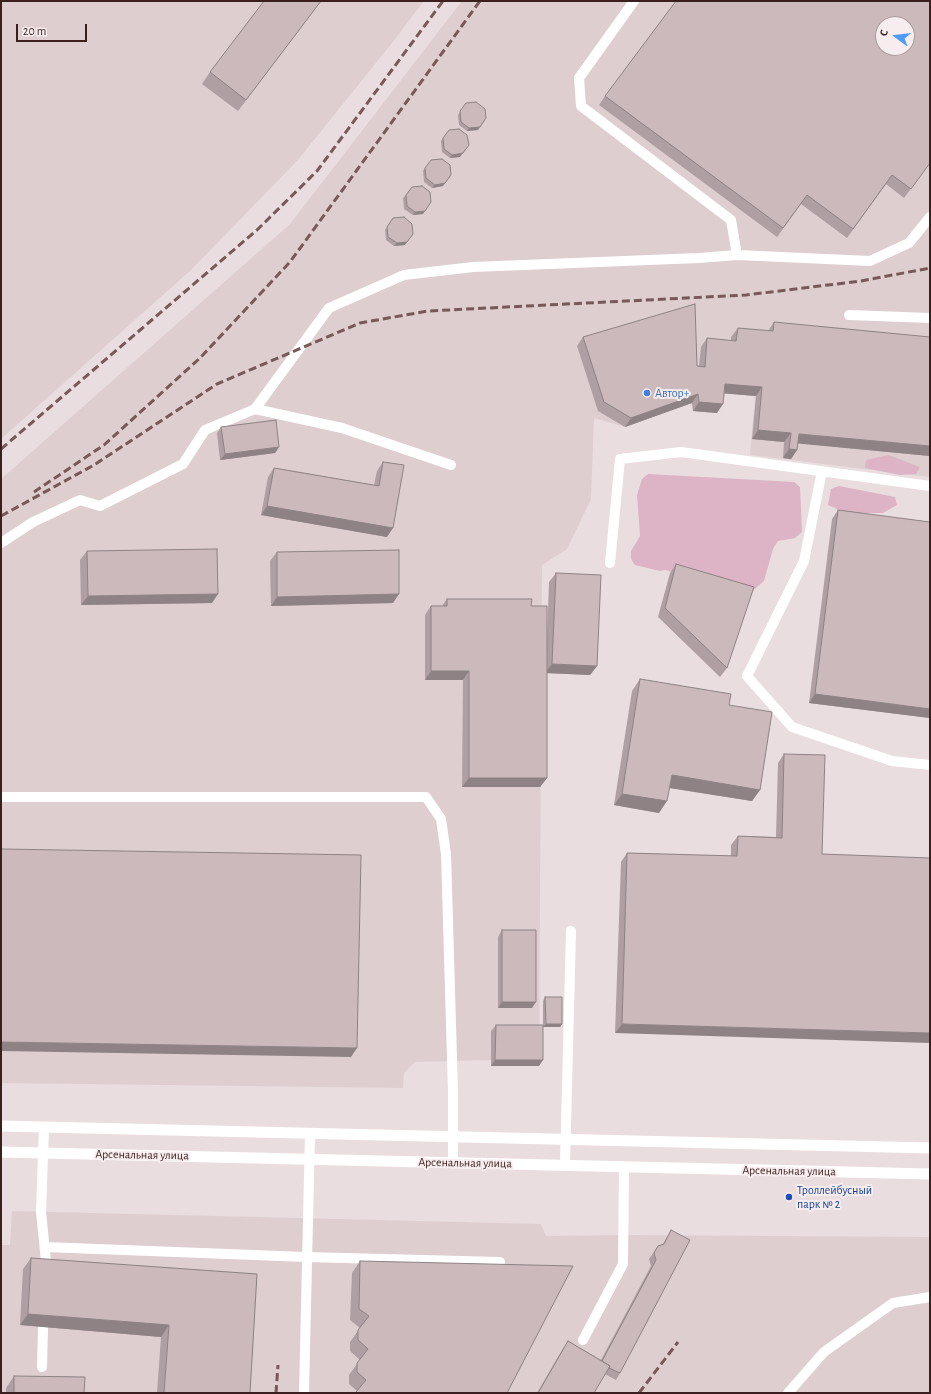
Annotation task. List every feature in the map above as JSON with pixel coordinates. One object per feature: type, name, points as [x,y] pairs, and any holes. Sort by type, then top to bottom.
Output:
[{"type":"street","points":[[1,1126],[930,1148]]},
{"type":"street","name":"Арсенальная улица","points":[[1,1152],[930,1174]]},
{"type":"lane","points":[[634,1],[580,78],[581,106],[731,220],[737,255]]},
{"type":"lane","points":[[1,543],[32,522],[80,500],[100,506],[183,464],[205,430],[255,409],[329,308],[404,275],[473,267],[699,258],[737,255],[870,261],[909,243],[930,217]]},
{"type":"lane","points":[[849,315],[930,318]]},
{"type":"lane","points":[[255,409],[342,428],[451,465]]},
{"type":"lane","points":[[610,563],[620,459],[681,452],[930,486]]},
{"type":"lane","points":[[822,471],[804,561],[747,676],[792,728],[892,761],[930,764]]},
{"type":"lane","points":[[1,797],[426,797],[441,819],[446,854],[454,1137],[453,1163]]},
{"type":"lane","points":[[565,1165],[571,931]]},
{"type":"lane","points":[[44,1127],[41,1212],[47,1271]]},
{"type":"lane","points":[[304,1393],[310,1133]]},
{"type":"lane","points":[[583,1340],[622,1264],[624,1167]]},
{"type":"lane","points":[[45,1247],[306,1258],[500,1262]]},
{"type":"lane","points":[[788,1393],[824,1352],[893,1303],[930,1297]]},
{"type":"lane","points":[[42,1366],[44,1327]]},
{"type":"shaded area","points":[[1,1],[424,1],[297,161],[191,270],[1,439]]},
{"type":"shaded area","points":[[462,1],[930,1],[930,477],[750,455],[755,396],[719,393],[717,413],[693,411],[691,403],[625,427],[594,418],[591,499],[567,549],[542,565],[539,1066],[491,1066],[491,1060],[415,1062],[404,1073],[403,1088],[1,1083],[1,479],[290,224]]},
{"type":"shaded area","points":[[888,455],[920,467],[916,474],[900,475],[865,468],[866,460]]},
{"type":"shaded area","points":[[648,474],[794,482],[800,487],[802,532],[795,538],[778,541],[773,549],[764,581],[750,593],[665,570],[660,571],[635,565],[631,559],[631,551],[640,536],[637,495],[642,479]]},
{"type":"shaded area","points":[[839,486],[895,497],[897,505],[883,513],[846,513],[828,505],[831,489]]},
{"type":"shaded area","points":[[12,1211],[541,1224],[546,1236],[623,1235],[930,1237],[930,1393],[1,1393],[1,1245],[10,1245]]},
{"type":"building","points":[[264,1],[321,1],[246,100],[210,72]]},
{"type":"building","points":[[676,1],[930,1],[930,163],[911,189],[892,175],[853,229],[807,195],[783,228],[605,96]]},
{"type":"building","points":[[476,102],[485,109],[486,118],[480,127],[469,128],[461,122],[460,111],[466,103]]},
{"type":"building","points":[[459,129],[467,135],[469,145],[463,153],[452,155],[444,149],[443,138],[449,130]]},
{"type":"building","points":[[442,159],[450,165],[451,175],[445,183],[435,185],[426,178],[425,168],[431,160]]},
{"type":"building","points":[[422,186],[430,192],[431,202],[425,211],[415,212],[407,206],[406,195],[412,187]]},
{"type":"building","points":[[404,217],[412,224],[413,234],[407,242],[397,243],[388,237],[387,227],[393,218]]},
{"type":"building","points":[[695,304],[697,366],[705,367],[707,338],[736,341],[738,328],[773,331],[774,322],[930,337],[930,446],[799,434],[797,450],[789,449],[791,433],[758,430],[762,387],[725,384],[723,404],[699,402],[698,394],[631,418],[604,402],[583,337]]},
{"type":"building","points":[[276,420],[279,447],[225,454],[221,427]]},
{"type":"building","points":[[383,462],[404,465],[393,528],[267,506],[274,468],[379,486]]},
{"type":"building","points":[[838,510],[930,522],[930,709],[815,694]]},
{"type":"building","points":[[217,549],[218,594],[88,596],[87,551]]},
{"type":"building","points":[[399,550],[399,594],[277,597],[277,552]]},
{"type":"building","points":[[676,564],[754,587],[727,668],[665,608]]},
{"type":"building","points":[[556,573],[601,575],[597,666],[552,664]]},
{"type":"building","points":[[447,599],[532,599],[531,606],[547,606],[547,778],[469,778],[469,671],[431,671],[431,606],[447,606]]},
{"type":"building","points":[[640,679],[731,694],[729,705],[772,712],[760,790],[672,775],[667,801],[622,794]]},
{"type":"building","points":[[784,754],[825,755],[822,854],[930,858],[930,1033],[622,1024],[627,853],[737,856],[738,836],[782,838]]},
{"type":"building","points":[[1,849],[361,855],[357,1048],[1,1042]]},
{"type":"building","points":[[502,930],[536,930],[536,1002],[502,1002]]},
{"type":"building","points":[[545,997],[562,997],[562,1024],[546,1024]]},
{"type":"building","points":[[496,1025],[543,1025],[543,1060],[495,1060]]},
{"type":"building","points":[[671,1230],[690,1240],[620,1373],[609,1368],[610,1366],[602,1361],[656,1260],[654,1253],[658,1246],[664,1244]]},
{"type":"building","points":[[31,1258],[257,1274],[250,1393],[164,1393],[169,1325],[28,1314]]},
{"type":"building","points":[[360,1261],[573,1266],[507,1393],[356,1393],[366,1380],[357,1372],[357,1363],[368,1349],[358,1340],[358,1330],[369,1316],[359,1309]]},
{"type":"building","points":[[568,1341],[610,1366],[594,1393],[538,1393]]},
{"type":"building","points":[[14,1376],[85,1377],[84,1393],[14,1393]]},
{"type":"railway","points":[[1,449],[257,230],[317,171],[443,1]]},
{"type":"railway","points":[[34,492],[104,445],[200,358],[290,262],[480,1]]},
{"type":"railway","points":[[1,516],[94,465],[217,384],[360,323],[428,311],[746,295],[861,281],[930,268]]},
{"type":"railway","points":[[639,1393],[678,1342]]},
{"type":"railway","points":[[276,1393],[278,1365]]},
{"type":"place","name":"Автор+","points":[[647,393]]},
{"type":"place","name":"Троллейбусный парк № 2","points":[[789,1197]]}]
